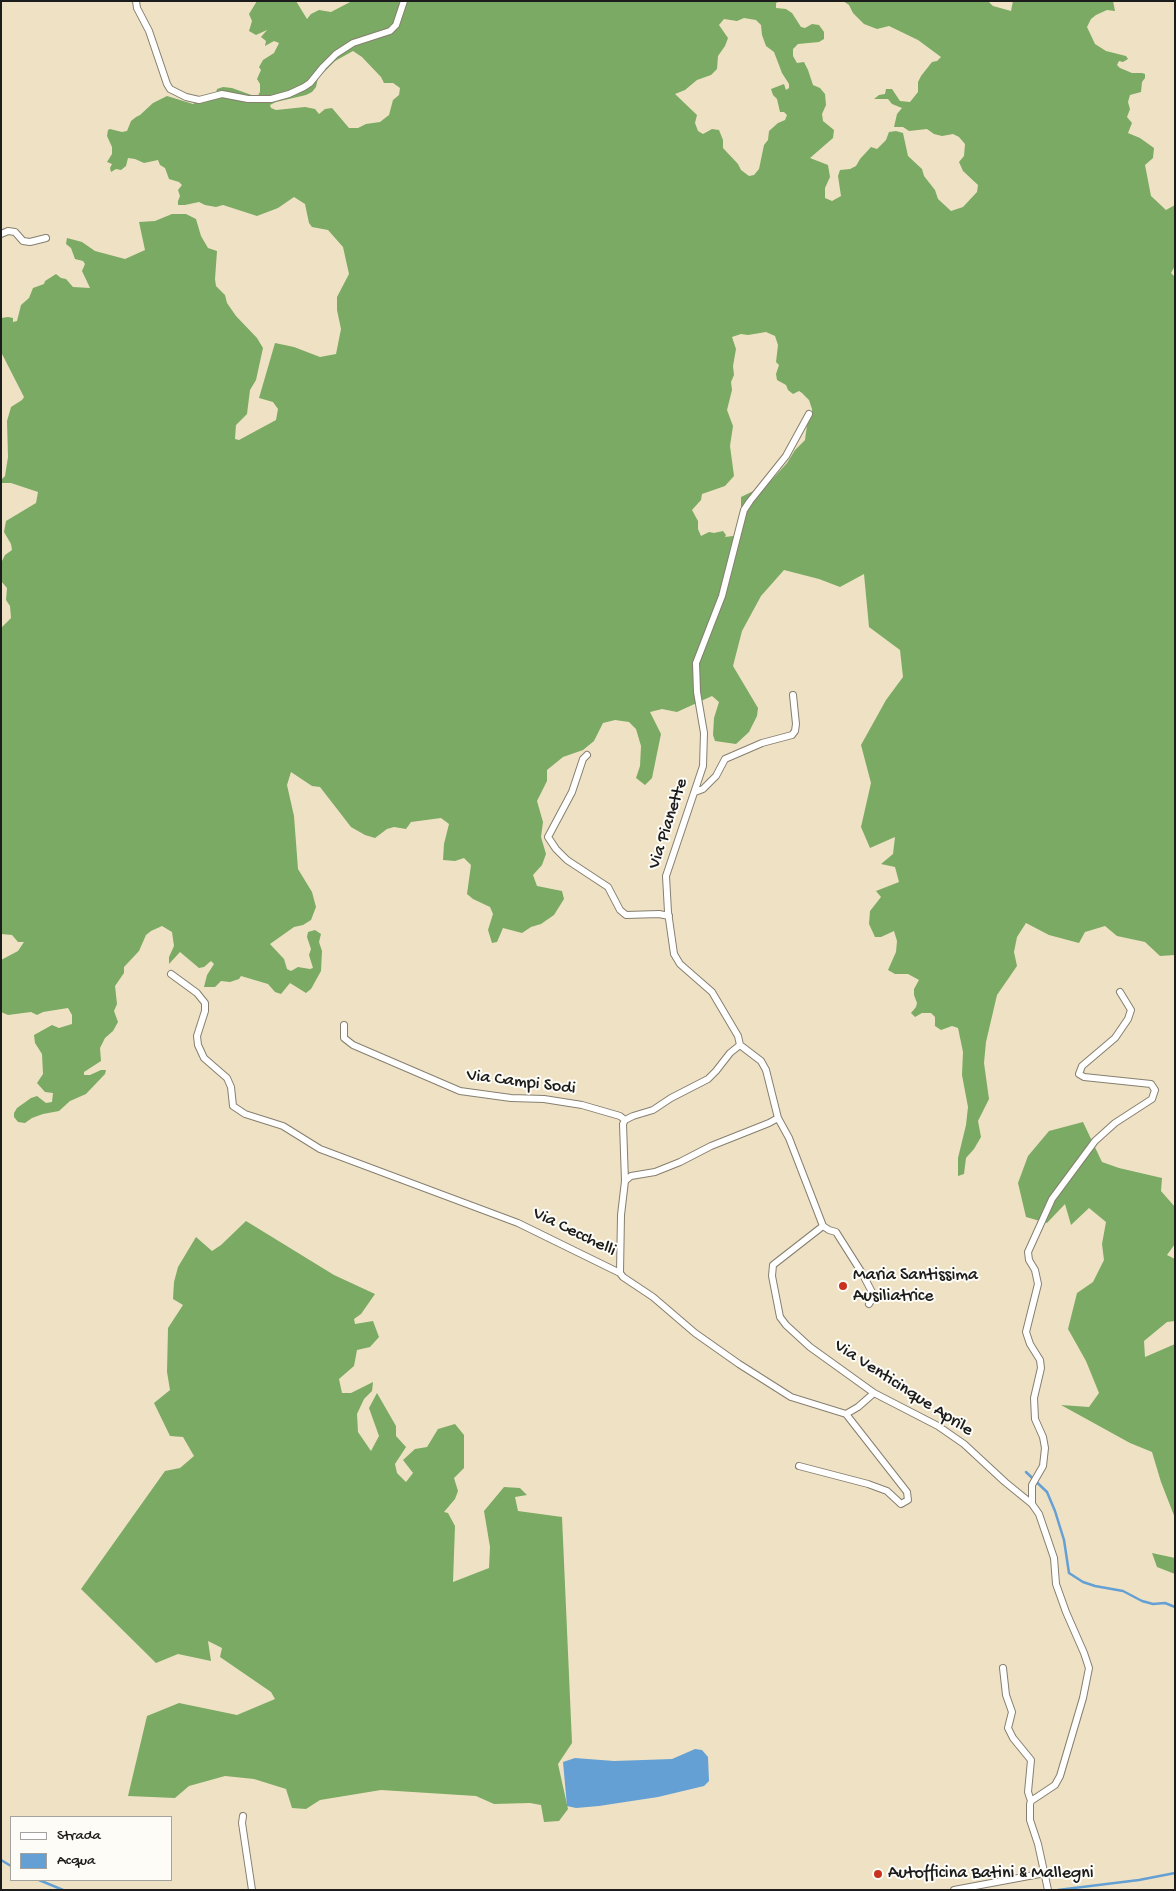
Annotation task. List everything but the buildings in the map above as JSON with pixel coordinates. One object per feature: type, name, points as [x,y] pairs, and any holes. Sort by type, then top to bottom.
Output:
[{"type":"street","points":[[136,1],[137,8],[149,31],[170,89],[198,100],[222,94],[248,99],[271,98],[289,94],[304,87],[310,83],[336,54],[353,43],[390,31],[396,25],[404,1]]},
{"type":"street","points":[[1,234],[8,231],[15,232],[22,241],[30,242],[46,238]]},
{"type":"street","name":"Via Pianette","points":[[740,1045],[738,1036],[712,992],[680,964],[674,954],[666,876],[702,766],[704,743],[697,692],[696,663],[722,596],[744,510],[782,462],[809,414]]},
{"type":"street","points":[[695,792],[703,788],[716,776],[726,759],[762,743],[792,735],[796,724],[793,695]]},
{"type":"street","points":[[587,755],[583,759],[572,792],[548,837],[567,860],[608,887],[620,910],[626,915],[659,914],[669,916]]},
{"type":"street","name":"Via Cecchelli","points":[[171,974],[197,993],[205,1003],[205,1011],[197,1036],[198,1045],[204,1058],[227,1078],[231,1087],[232,1106],[245,1114],[283,1126],[320,1149],[518,1223],[620,1273],[653,1297],[695,1333],[769,1384],[791,1397],[846,1414]]},
{"type":"street","points":[[1032,1504],[1032,1485],[1043,1466],[1045,1448],[1043,1437],[1035,1419],[1034,1398],[1042,1368],[1026,1332],[1038,1284],[1028,1252],[1052,1199],[1095,1141],[1114,1123],[1152,1098],[1156,1090],[1151,1084],[1084,1077],[1079,1074],[1082,1066],[1114,1038],[1128,1019],[1131,1010],[1120,992]]},
{"type":"street","name":"Via Campi Sodi","points":[[344,1025],[344,1038],[353,1045],[460,1091],[511,1098],[544,1099],[582,1105],[620,1116],[625,1120]]},
{"type":"street","points":[[620,1273],[621,1215],[625,1181],[623,1132],[625,1120],[653,1110],[708,1079],[730,1053],[740,1045],[760,1061],[766,1070],[778,1118],[789,1138],[823,1226],[836,1232],[862,1273],[874,1296],[868,1304]]},
{"type":"street","points":[[625,1181],[631,1176],[655,1172],[680,1162],[711,1146],[778,1118]]},
{"type":"street","name":"Via Venticinque Aprile","points":[[823,1226],[773,1265],[772,1276],[780,1317],[786,1325],[810,1347],[874,1393],[938,1426],[964,1444],[1032,1504],[1039,1514],[1054,1558],[1056,1584],[1062,1603],[1090,1668],[1060,1776],[1055,1785],[1031,1801]]},
{"type":"street","points":[[799,1466],[868,1484],[887,1492],[901,1504],[908,1500],[907,1492],[846,1414],[858,1407],[874,1393]]},
{"type":"street","points":[[1003,1668],[1006,1695],[1012,1712],[1008,1728],[1013,1738],[1030,1760],[1028,1792],[1031,1801],[1029,1813],[1046,1875],[1048,1890]]},
{"type":"street","points":[[243,1816],[242,1823],[252,1890]]},
{"type":"street","points":[[954,1890],[1046,1875]]},
{"type":"green space","points":[[257,1],[296,1],[307,19],[311,14],[319,10],[331,12],[352,1],[402,1],[395,24],[389,29],[352,42],[309,81],[288,92],[271,97],[257,97],[260,92],[260,84],[257,79],[261,70],[259,67],[263,60],[274,53],[279,43],[274,41],[265,46],[266,41],[261,37],[267,30],[256,35],[249,31],[252,21],[249,14]]},
{"type":"green space","points":[[406,1],[780,1],[776,3],[776,8],[786,9],[792,13],[801,27],[805,28],[812,24],[819,25],[824,32],[824,39],[819,42],[798,44],[793,49],[793,56],[797,63],[804,62],[813,85],[820,88],[825,94],[826,105],[822,114],[823,121],[834,130],[833,138],[810,158],[828,165],[830,177],[825,188],[825,198],[832,201],[841,196],[838,176],[840,170],[856,166],[871,147],[877,149],[886,140],[889,132],[896,131],[903,133],[908,156],[922,169],[924,176],[935,190],[938,199],[951,211],[963,207],[977,192],[978,185],[963,171],[959,162],[964,156],[965,144],[959,137],[953,134],[942,136],[934,134],[927,129],[909,131],[903,127],[894,127],[897,114],[902,108],[892,104],[888,99],[874,99],[879,95],[885,94],[886,89],[892,89],[900,101],[910,102],[918,92],[918,82],[921,76],[932,62],[937,61],[941,57],[918,40],[889,26],[877,29],[864,24],[853,13],[849,5],[843,1],[988,1],[993,6],[1011,11],[1013,1],[1113,1],[1115,11],[1107,10],[1096,15],[1091,19],[1087,27],[1095,44],[1106,51],[1126,56],[1128,59],[1123,62],[1119,61],[1117,65],[1120,68],[1132,73],[1145,74],[1141,92],[1130,95],[1128,102],[1130,109],[1127,117],[1132,123],[1128,133],[1140,138],[1154,148],[1153,158],[1145,165],[1151,196],[1166,210],[1175,205],[1175,266],[1171,273],[1175,277],[1175,955],[1160,956],[1145,942],[1117,936],[1105,926],[1085,932],[1079,943],[1049,935],[1026,923],[1017,937],[1014,952],[1017,966],[997,995],[986,1042],[984,1063],[989,1099],[978,1121],[981,1137],[966,1158],[964,1174],[958,1176],[958,1158],[966,1125],[968,1107],[962,1075],[963,1052],[958,1028],[952,1026],[941,1030],[935,1026],[935,1017],[931,1013],[922,1013],[915,1017],[911,1013],[917,1003],[914,989],[919,980],[908,974],[895,974],[888,970],[896,952],[897,941],[894,931],[881,937],[875,937],[869,924],[870,911],[881,897],[876,891],[899,882],[895,867],[881,864],[893,854],[895,837],[870,848],[861,827],[871,783],[861,745],[886,700],[903,677],[900,650],[869,627],[864,574],[840,587],[819,579],[784,570],[761,596],[742,631],[733,666],[758,708],[757,716],[749,732],[736,744],[715,741],[713,735],[714,718],[719,702],[712,696],[677,712],[662,709],[650,712],[661,734],[652,778],[645,785],[636,778],[640,766],[641,746],[636,729],[629,722],[615,720],[603,723],[594,741],[583,750],[563,757],[547,770],[547,781],[537,801],[543,822],[541,837],[546,854],[542,865],[533,875],[537,886],[562,891],[564,899],[554,915],[541,924],[531,927],[522,933],[503,928],[497,942],[492,943],[488,930],[493,914],[490,907],[467,894],[471,865],[464,858],[455,861],[443,860],[444,844],[449,824],[441,818],[411,822],[406,829],[394,827],[387,829],[375,838],[365,835],[351,827],[320,787],[312,786],[291,772],[287,785],[294,816],[298,869],[312,892],[316,907],[311,920],[303,925],[294,927],[270,944],[284,959],[287,969],[291,971],[298,967],[310,969],[313,968],[309,955],[311,949],[307,937],[308,932],[315,930],[321,934],[319,942],[322,951],[321,971],[311,989],[306,993],[290,983],[281,994],[275,992],[268,984],[241,976],[239,979],[230,982],[221,981],[215,987],[204,987],[207,975],[214,964],[211,961],[204,967],[199,968],[180,952],[169,964],[169,957],[174,946],[172,932],[162,926],[146,935],[139,951],[124,967],[124,973],[115,986],[117,1004],[114,1011],[118,1022],[113,1031],[105,1038],[100,1048],[101,1061],[84,1072],[84,1075],[90,1075],[106,1070],[105,1074],[86,1094],[70,1101],[59,1111],[43,1114],[25,1123],[18,1122],[14,1117],[17,1108],[31,1098],[37,1096],[46,1103],[52,1102],[53,1093],[45,1092],[37,1083],[43,1074],[42,1054],[35,1043],[34,1035],[52,1025],[59,1028],[72,1024],[72,1015],[68,1008],[43,1012],[37,1015],[31,1012],[8,1015],[1,1012],[1,960],[18,951],[24,942],[18,942],[12,935],[1,934],[1,628],[11,618],[10,606],[6,600],[7,588],[1,581],[1,563],[5,555],[12,550],[11,544],[4,532],[6,521],[36,503],[38,492],[11,483],[1,483],[5,476],[8,457],[7,421],[11,407],[24,397],[1,352],[1,318],[8,317],[13,318],[13,322],[17,321],[21,305],[29,298],[33,288],[44,284],[45,281],[56,274],[66,279],[73,287],[90,288],[82,271],[85,264],[83,261],[75,259],[71,248],[66,244],[67,238],[82,242],[95,251],[125,259],[145,250],[139,222],[155,221],[172,214],[186,214],[196,219],[201,236],[208,248],[217,251],[216,286],[225,295],[227,303],[236,316],[257,338],[263,348],[256,380],[250,390],[247,414],[236,425],[235,439],[239,440],[276,420],[278,409],[273,402],[259,398],[275,343],[294,347],[320,357],[336,354],[341,329],[337,310],[337,297],[349,274],[343,247],[328,230],[312,227],[309,223],[305,204],[294,197],[278,208],[257,216],[223,205],[216,207],[199,202],[178,205],[180,196],[178,190],[182,185],[169,179],[165,168],[160,165],[158,160],[144,163],[128,158],[126,166],[121,170],[116,169],[111,172],[112,164],[107,162],[112,154],[112,147],[107,136],[108,130],[127,131],[131,121],[153,103],[167,96],[193,104],[222,95],[248,101],[290,95],[318,76],[338,56],[354,45],[391,32]],"holes":[[[744,18],[756,20],[761,25],[766,46],[774,52],[782,73],[789,84],[789,88],[786,90],[784,84],[771,89],[777,99],[780,112],[784,112],[787,115],[785,120],[769,131],[759,169],[754,175],[749,176],[741,170],[723,148],[723,140],[719,130],[712,129],[703,134],[698,131],[695,123],[697,115],[675,94],[685,90],[697,80],[711,75],[717,69],[718,56],[728,38],[719,25],[724,19],[737,21]],[[353,51],[362,57],[381,77],[384,83],[393,83],[400,88],[399,95],[393,100],[389,115],[380,122],[366,124],[358,128],[349,128],[332,108],[325,109],[319,114],[315,109],[305,107],[276,110],[271,108],[270,105],[276,102],[312,92],[316,87],[318,78],[335,61]],[[766,332],[775,336],[778,345],[776,362],[779,365],[776,374],[777,380],[786,385],[793,394],[799,391],[802,393],[809,400],[812,415],[807,425],[805,440],[795,450],[787,463],[768,484],[741,497],[741,535],[725,537],[726,535],[723,531],[709,532],[701,536],[698,529],[698,521],[692,510],[701,500],[702,494],[725,486],[734,476],[730,446],[733,426],[727,410],[732,390],[731,382],[734,375],[733,366],[736,349],[732,337],[741,334],[748,335]]]},
{"type":"green space","points":[[223,87],[232,88],[257,97],[216,93],[217,89]]},
{"type":"green space","points":[[1083,1122],[1102,1162],[1162,1178],[1161,1191],[1175,1207],[1175,1244],[1167,1255],[1175,1259],[1175,1321],[1167,1322],[1144,1341],[1145,1357],[1175,1344],[1175,1518],[1152,1452],[1130,1443],[1061,1405],[1089,1407],[1099,1393],[1086,1361],[1068,1329],[1077,1293],[1093,1282],[1104,1260],[1102,1244],[1106,1222],[1089,1208],[1071,1225],[1065,1204],[1047,1223],[1026,1217],[1018,1183],[1028,1156],[1049,1131]]},
{"type":"green space","points":[[246,1221],[334,1275],[375,1294],[361,1314],[354,1319],[355,1324],[373,1321],[379,1337],[370,1347],[357,1350],[354,1366],[339,1379],[342,1393],[351,1393],[373,1382],[372,1391],[364,1399],[357,1414],[358,1432],[371,1451],[379,1436],[369,1408],[377,1393],[396,1426],[396,1436],[406,1447],[395,1464],[397,1473],[406,1482],[413,1473],[403,1460],[415,1449],[427,1447],[438,1429],[455,1424],[464,1435],[464,1468],[454,1478],[458,1491],[455,1499],[444,1512],[448,1513],[455,1526],[453,1582],[489,1568],[490,1547],[484,1511],[504,1487],[520,1488],[527,1495],[515,1497],[518,1511],[562,1517],[572,1743],[558,1764],[568,1809],[559,1821],[544,1822],[541,1805],[530,1803],[494,1804],[476,1796],[381,1790],[320,1800],[306,1809],[292,1808],[286,1789],[254,1779],[225,1776],[189,1786],[175,1798],[128,1796],[147,1716],[179,1703],[237,1715],[275,1699],[271,1692],[220,1657],[222,1648],[208,1641],[211,1661],[178,1654],[156,1663],[81,1589],[165,1471],[180,1468],[194,1456],[183,1437],[170,1436],[154,1403],[170,1390],[167,1372],[168,1328],[183,1305],[173,1299],[174,1282],[178,1267],[196,1237],[212,1251]]},
{"type":"green space","points":[[1152,1553],[1175,1558],[1175,1574],[1157,1567]]},
{"type":"water","points":[[695,1749],[702,1750],[708,1757],[709,1781],[704,1786],[658,1797],[599,1806],[576,1808],[567,1806],[563,1762],[575,1758],[614,1761],[672,1759]]},
{"type":"waterway","points":[[1026,1472],[1047,1492],[1064,1540],[1069,1573],[1083,1582],[1095,1586],[1123,1591],[1142,1601],[1153,1604],[1165,1603],[1175,1607]]},
{"type":"waterway","points":[[1,1860],[10,1865]]},
{"type":"waterway","points":[[1058,1890],[1139,1880],[1175,1873]]},
{"type":"waterway","points":[[41,1881],[63,1890]]},
{"type":"place","name":"Maria Santissima Ausiliatrice","points":[[843,1286]]},
{"type":"place","name":"Autofficina Batini & Mallegni","points":[[878,1874]]}]
